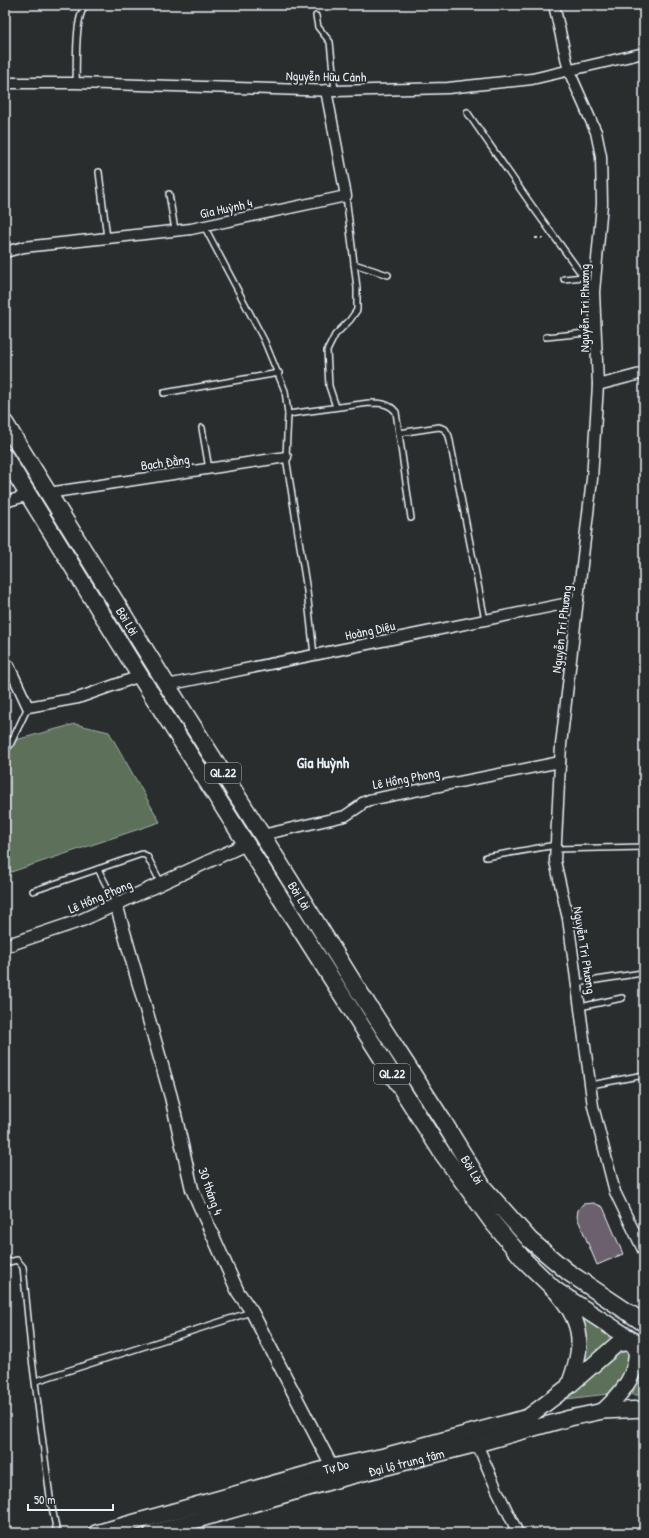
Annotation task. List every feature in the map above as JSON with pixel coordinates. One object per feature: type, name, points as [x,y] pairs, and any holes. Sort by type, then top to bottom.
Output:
[{"type":"highway","name":"Bời Lời","points":[[5,423],[167,686],[483,1186],[530,1240],[562,1267],[644,1323]]},
{"type":"highway","name":"Bời Lời","points":[[5,457],[140,676],[442,1153],[493,1223],[525,1261],[555,1290],[639,1345]]},
{"type":"highway","points":[[246,844],[262,835]]},
{"type":"highway","points":[[639,1345],[644,1329]]},
{"type":"main road","points":[[555,1290],[567,1304],[575,1318],[579,1332],[577,1363],[568,1386]]},
{"type":"main road","name":"Tự Do","points":[[96,1533],[130,1529],[334,1474],[384,1456],[476,1438],[528,1417],[568,1386],[617,1344],[639,1345]]},
{"type":"main road","points":[[603,1411],[615,1399],[627,1383],[637,1357],[639,1345]]},
{"type":"main road","points":[[476,1438],[544,1425],[603,1411],[644,1409]]},
{"type":"main road","points":[[152,1533],[334,1474]]},
{"type":"street","name":"Nguyễn Tri Phương","points":[[554,5],[569,71],[596,132],[601,156],[602,204],[594,292],[598,385],[592,479],[560,762],[555,861],[568,919],[593,1106],[615,1192],[644,1252]]},
{"type":"street","name":"Nguyễn Hữu Cảnh","points":[[5,83],[76,83],[330,91],[448,88],[532,79],[644,53]]},
{"type":"street","points":[[330,91],[346,196]]},
{"type":"street","name":"Gia Huỳnh 4","points":[[5,252],[24,247],[204,226],[346,196]]},
{"type":"street","points":[[598,385],[644,374]]},
{"type":"street","name":"Bạch Đằng","points":[[48,493],[286,457]]},
{"type":"street","points":[[5,502],[29,495]]},
{"type":"street","name":"Hoàng Diệu","points":[[167,686],[578,602]]},
{"type":"street","points":[[5,664],[9,666],[28,707],[78,698],[140,676]]},
{"type":"street","name":"Lê Hồng Phong","points":[[262,835],[345,816],[362,803],[369,800],[560,762]]},
{"type":"street","name":"Lê Hồng Phong","points":[[5,946],[82,920],[246,844]]},
{"type":"street","name":"30 tháng 4","points":[[116,904],[170,1097],[192,1189],[238,1292],[252,1312],[334,1474]]},
{"type":"street","points":[[476,1438],[497,1490],[518,1533]]},
{"type":"lane","points":[[76,83],[78,25],[82,9],[86,5]]},
{"type":"lane","points":[[316,16],[318,27],[330,42],[330,91]]},
{"type":"lane","points":[[467,112],[594,292]]},
{"type":"lane","points":[[99,172],[107,238]]},
{"type":"lane","points":[[169,194],[175,230]]},
{"type":"lane","points":[[336,407],[329,386],[327,352],[335,334],[350,320],[357,310],[357,288],[346,196]]},
{"type":"lane","points":[[204,226],[264,340],[279,373],[285,391],[288,414],[286,457],[307,591],[314,655]]},
{"type":"lane","points":[[354,264],[388,275]]},
{"type":"lane","points":[[564,279],[583,277]]},
{"type":"lane","points":[[546,337],[596,332]]},
{"type":"lane","points":[[164,393],[279,373]]},
{"type":"lane","points":[[288,414],[369,403],[381,403],[392,406],[396,412],[411,518]]},
{"type":"lane","points":[[399,433],[439,427],[445,429],[449,436],[485,620]]},
{"type":"lane","points":[[202,428],[209,469]]},
{"type":"lane","points":[[5,750],[10,745],[28,707]]},
{"type":"lane","points":[[486,857],[555,847],[644,847]]},
{"type":"lane","points":[[33,892],[142,854],[147,856],[161,884]]},
{"type":"lane","points":[[98,869],[116,904]]},
{"type":"lane","points":[[577,983],[642,973]]},
{"type":"lane","points":[[580,1006],[622,998]]},
{"type":"lane","points":[[591,1085],[644,1075]]},
{"type":"lane","points":[[5,1263],[17,1260],[23,1267],[50,1497],[58,1533]]},
{"type":"lane","points":[[36,1381],[252,1312]]},
{"type":"green space","points":[[75,724],[109,732],[160,822],[5,874],[5,744]]},
{"type":"green space","points":[[583,1317],[611,1339],[584,1365],[586,1350]]},
{"type":"green space","points":[[632,1350],[631,1359],[616,1393],[566,1399],[622,1352]]},
{"type":"green space","points":[[641,1359],[644,1360],[644,1395],[632,1395],[640,1373]]},
{"type":"building","points":[[594,1203],[603,1207],[623,1254],[597,1265],[577,1217],[578,1210],[583,1204]]},
{"type":"district","name":"Gia Huỳnh","points":[[323,763]]}]
